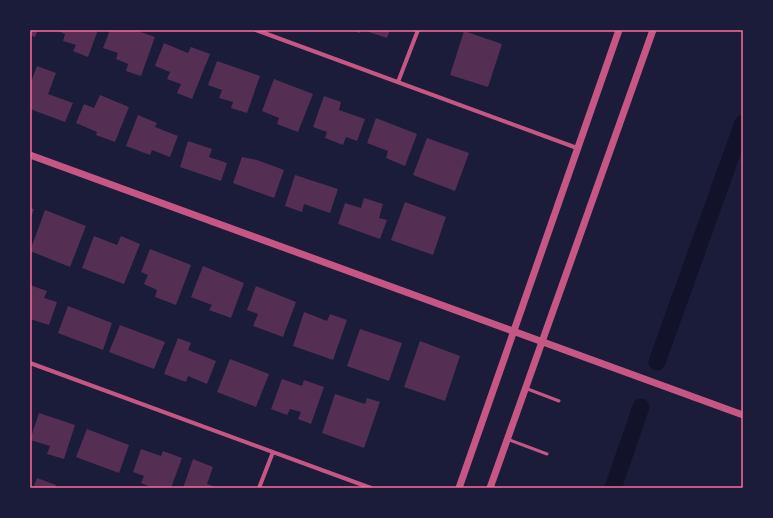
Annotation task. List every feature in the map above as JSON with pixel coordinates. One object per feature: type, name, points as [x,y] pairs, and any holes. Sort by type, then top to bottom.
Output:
[{"type":"street","points":[[256,30],[577,148]]},
{"type":"street","points":[[398,82],[418,30]]},
{"type":"street","points":[[459,488],[619,30]]},
{"type":"street","points":[[490,488],[653,30]]},
{"type":"street","points":[[30,156],[743,414]]},
{"type":"street","points":[[30,363],[371,488]]},
{"type":"street","points":[[259,488],[273,452]]},
{"type":"lane","points":[[525,388],[559,401]]},
{"type":"lane","points":[[507,439],[547,454]]},
{"type":"building","points":[[30,30],[38,30],[35,37],[30,35]]},
{"type":"building","points":[[56,30],[98,30],[88,57],[73,51],[76,45],[63,41],[65,34]]},
{"type":"building","points":[[110,30],[135,30],[155,37],[141,76],[126,71],[128,64],[116,59],[118,53],[103,48]]},
{"type":"building","points":[[351,30],[361,30],[360,33]]},
{"type":"building","points":[[363,30],[390,30],[387,38]]},
{"type":"building","points":[[464,31],[502,44],[488,87],[450,75]]},
{"type":"building","points":[[164,43],[188,53],[191,47],[210,54],[192,99],[177,93],[181,84],[167,79],[170,72],[155,66]]},
{"type":"building","points":[[217,61],[260,76],[247,113],[231,108],[233,102],[219,98],[222,90],[208,85]]},
{"type":"building","points":[[37,66],[56,73],[48,94],[73,103],[65,122],[30,109],[30,85]]},
{"type":"building","points":[[274,79],[313,94],[298,132],[277,124],[279,118],[262,111]]},
{"type":"building","points":[[100,95],[129,107],[115,142],[96,135],[97,132],[76,123],[84,104],[94,108]]},
{"type":"building","points":[[324,96],[341,102],[339,110],[365,119],[357,141],[346,137],[343,145],[325,138],[327,132],[313,127]]},
{"type":"building","points":[[138,115],[157,123],[155,127],[178,136],[170,157],[152,150],[150,155],[126,146]]},
{"type":"building","points":[[376,118],[417,134],[405,166],[386,158],[388,151],[367,143]]},
{"type":"building","points":[[427,138],[469,153],[455,191],[413,175]]},
{"type":"building","points":[[188,141],[212,149],[209,157],[227,163],[221,181],[180,167]]},
{"type":"building","points":[[242,157],[257,160],[284,170],[274,198],[233,183]]},
{"type":"building","points":[[295,175],[338,189],[330,213],[304,204],[302,212],[285,206]]},
{"type":"building","points":[[364,198],[383,204],[379,218],[387,220],[380,239],[338,224],[345,203],[361,208]]},
{"type":"building","points":[[405,202],[446,217],[433,255],[391,240]]},
{"type":"building","points":[[30,208],[34,209],[30,220]]},
{"type":"building","points":[[45,210],[86,226],[70,267],[30,251]]},
{"type":"building","points":[[94,236],[117,245],[121,236],[140,244],[124,284],[82,268]]},
{"type":"building","points":[[150,249],[191,265],[176,305],[155,297],[157,290],[144,284],[148,275],[141,272]]},
{"type":"building","points":[[203,266],[244,283],[231,318],[209,310],[212,305],[191,297]]},
{"type":"building","points":[[30,285],[47,291],[44,298],[57,302],[49,325],[30,319]]},
{"type":"building","points":[[256,286],[296,302],[283,337],[253,326],[258,314],[247,310]]},
{"type":"building","points":[[68,306],[112,323],[103,350],[58,333]]},
{"type":"building","points":[[304,312],[327,321],[330,314],[347,320],[333,360],[293,346]]},
{"type":"building","points":[[120,325],[165,342],[154,369],[109,352]]},
{"type":"building","points":[[360,329],[402,343],[389,381],[347,366]]},
{"type":"building","points":[[178,338],[191,343],[188,350],[216,361],[207,384],[188,376],[186,382],[164,374]]},
{"type":"building","points":[[420,341],[460,356],[445,401],[404,387]]},
{"type":"building","points":[[230,359],[269,374],[256,407],[217,392]]},
{"type":"building","points":[[282,379],[302,386],[304,380],[324,387],[311,424],[298,419],[301,412],[290,409],[287,415],[271,409]]},
{"type":"building","points":[[335,394],[365,404],[367,398],[380,402],[364,448],[322,433]]},
{"type":"building","points":[[39,413],[75,425],[64,459],[47,454],[50,446],[30,440]]},
{"type":"building","points":[[87,429],[129,445],[119,473],[76,457]]},
{"type":"building","points":[[141,449],[161,456],[163,451],[182,458],[171,488],[153,488],[141,483],[144,476],[133,472]]},
{"type":"building","points":[[193,459],[213,467],[207,484],[218,488],[183,488]]},
{"type":"building","points":[[37,478],[56,485],[55,488],[33,488]]},
{"type":"waterway","points":[[657,362],[743,123]]},
{"type":"waterway","points":[[613,488],[641,407]]}]
